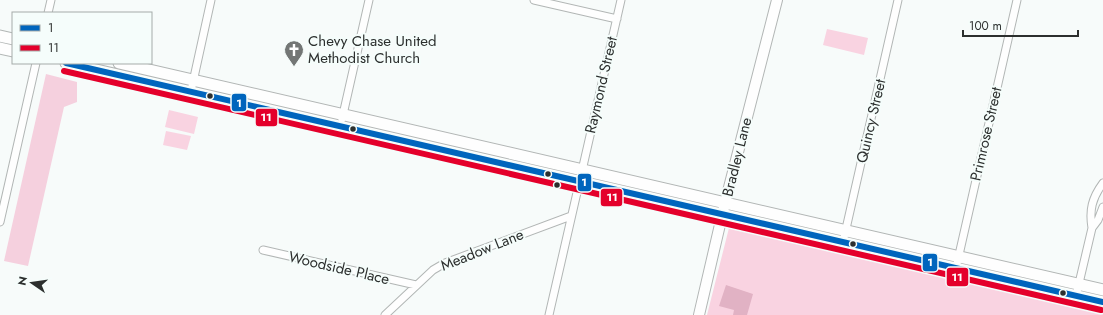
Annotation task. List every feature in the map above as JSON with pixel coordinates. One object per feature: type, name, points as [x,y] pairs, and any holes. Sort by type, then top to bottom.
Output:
[{"type":"main road","points":[[0,36],[12,38]]},
{"type":"main road","points":[[0,48],[12,51]]},
{"type":"main road","points":[[70,64],[1103,302]]},
{"type":"main road","points":[[123,64],[1079,285],[1101,287]]},
{"type":"street","points":[[48,12],[51,0]]},
{"type":"street","points":[[191,92],[211,0]]},
{"type":"street","points":[[341,126],[369,0]]},
{"type":"street","points":[[534,0],[617,19]]},
{"type":"street","name":"Raymond Street","points":[[548,315],[621,0]]},
{"type":"street","name":"Bradley Lane","points":[[699,315],[722,215],[777,0]]},
{"type":"street","name":"Quincy Street","points":[[843,242],[898,0]]},
{"type":"street","name":"Primrose Street","points":[[956,268],[1017,0]]},
{"type":"street","points":[[0,222],[36,64]]},
{"type":"street","points":[[1076,296],[1092,228],[1090,209],[1093,200],[1103,183]]},
{"type":"street","points":[[1092,228],[1098,220],[1103,207]]},
{"type":"street","name":"Meadow Lane","points":[[385,315],[433,270],[453,259],[571,216]]},
{"type":"street","name":"Woodside Place","points":[[263,250],[416,285]]},
{"type":"shaded area","points":[[827,29],[868,38],[864,55],[823,45]]},
{"type":"shaded area","points":[[46,74],[77,82],[77,102],[64,107],[28,266],[4,261]]},
{"type":"shaded area","points":[[169,110],[198,117],[194,134],[165,127]]},
{"type":"shaded area","points":[[166,131],[191,136],[187,150],[163,145]]},
{"type":"shaded area","points":[[730,224],[1103,313],[1103,315],[707,315]]},
{"type":"shaded area","points":[[726,285],[753,294],[747,315],[733,315],[734,310],[719,306]]},
{"type":"transit line","name":"1","points":[[70,64],[1103,302]]},
{"type":"transit line","name":"11","points":[[64,71],[1101,310]]},
{"type":"place","name":"Chevy Chase United Methodist Church","points":[[294,67]]}]
